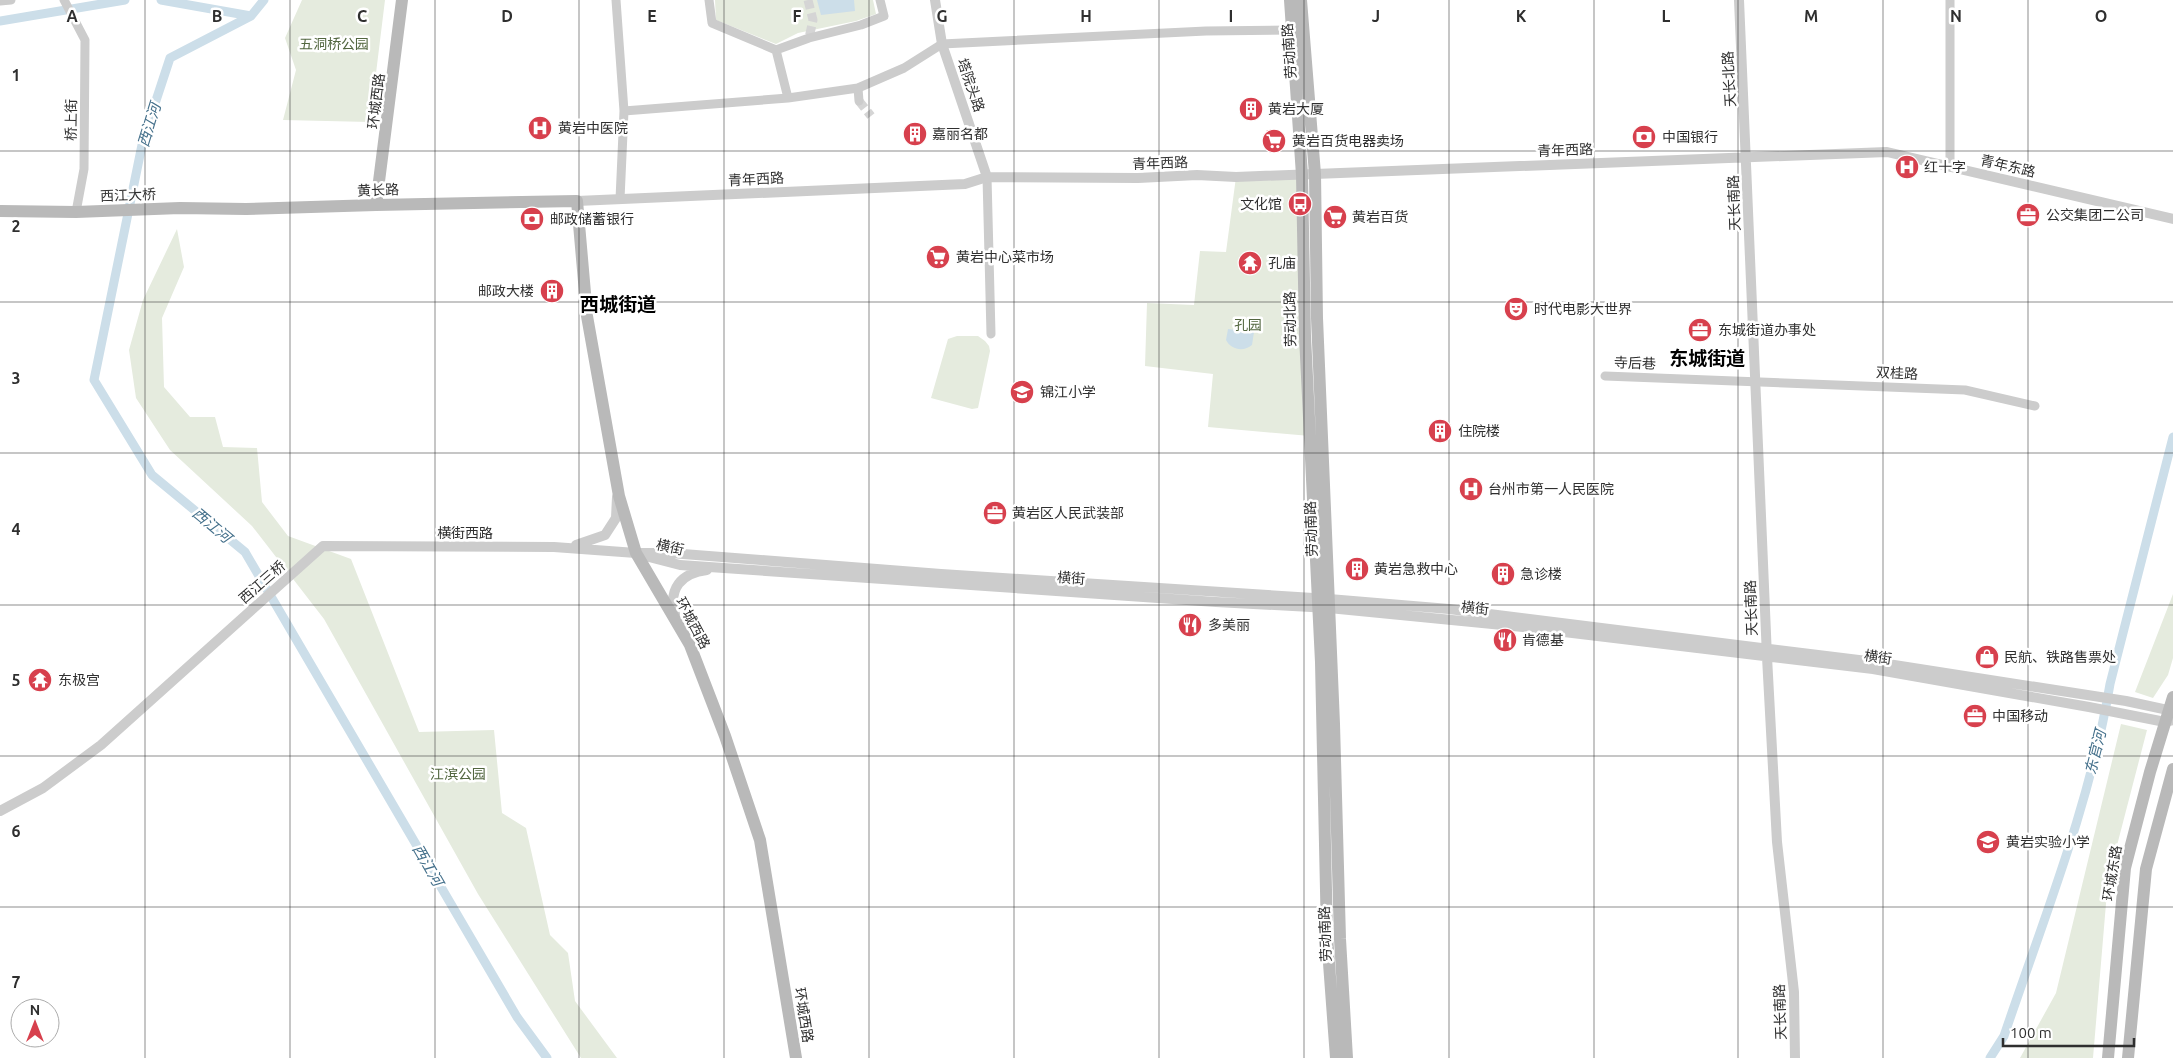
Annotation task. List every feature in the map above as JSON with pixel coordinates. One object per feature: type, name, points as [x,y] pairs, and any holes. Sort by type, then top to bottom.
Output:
[{"type":"main road","name":"环城西路","points":[[376,205],[402,0]]},
{"type":"main road","name":"劳动北路","points":[[1290,0],[1302,175],[1305,336],[1323,603]]},
{"type":"main road","name":"劳动南路","points":[[1301,0],[1316,174],[1327,936],[1336,1058]]},
{"type":"main road","name":"环城西路","points":[[577,201],[587,316],[617,484],[636,553],[690,645],[722,727],[760,840],[796,1058]]},
{"type":"main road","name":"黄长路","points":[[180,208],[246,209],[577,201]]},
{"type":"main road","name":"西江大桥","points":[[76,212],[180,208]]},
{"type":"main road","points":[[0,211],[76,212]]},
{"type":"main road","name":"劳动南路","points":[[1323,603],[1347,1058]]},
{"type":"main road","name":"环城东路","points":[[2108,1058],[2125,868],[2150,772],[2170,716],[2173,697]]},
{"type":"main road","points":[[2128,1058],[2146,869],[2173,769]]},
{"type":"street","points":[[0,1],[11,0]]},
{"type":"street","name":"桥上街","points":[[64,0],[78,30],[85,40],[86,132],[84,169],[76,212]]},
{"type":"street","points":[[616,0],[624,111],[620,199]]},
{"type":"street","points":[[709,0],[712,23],[776,50],[809,38],[861,25],[884,16],[880,0]]},
{"type":"street","name":"塔院头路","points":[[935,0],[942,44],[987,177]]},
{"type":"street","name":"天长北路","points":[[1739,0],[1746,156]]},
{"type":"street","points":[[1950,0],[1950,167]]},
{"type":"street","points":[[624,111],[788,98],[858,88],[904,68],[942,44],[1206,31],[1292,30]]},
{"type":"street","points":[[776,50],[788,98]]},
{"type":"street","points":[[858,88],[859,101]]},
{"type":"street","name":"青年东路","points":[[1746,156],[1887,152],[2173,219]]},
{"type":"street","name":"青年西路","points":[[577,201],[965,184],[987,177],[1138,178],[1196,175],[1236,177],[1746,156]]},
{"type":"street","name":"天长南路","points":[[1746,156],[1777,842],[1794,992],[1795,1058]]},
{"type":"street","points":[[987,177],[991,334]]},
{"type":"street","name":"寺后巷","points":[[1604,376],[1756,381]]},
{"type":"street","name":"双桂路","points":[[1756,381],[1965,390],[2035,406]]},
{"type":"street","points":[[563,548],[583,544],[605,536],[616,518],[617,484]]},
{"type":"street","name":"横街西路","points":[[302,566],[322,546],[563,548],[636,553]]},
{"type":"street","name":"横街","points":[[636,553],[670,553],[994,582]]},
{"type":"street","name":"横街","points":[[636,553],[680,565],[994,582],[1323,603],[1524,627],[1875,662],[2126,701],[2170,716]]},
{"type":"street","name":"西江三桥","points":[[0,811],[43,788],[101,745],[302,566]]},
{"type":"street","points":[[677,622],[671,600],[677,584],[696,571],[730,568]]},
{"type":"street","name":"横街","points":[[1767,652],[2120,713],[2170,716]]},
{"type":"green space","name":"五洞桥公园","points":[[302,0],[385,0],[370,122],[283,120],[296,70],[285,38]]},
{"type":"green space","points":[[715,0],[873,0],[876,14],[856,21],[798,33],[776,44],[716,20]]},
{"type":"green space","name":"孔园","points":[[1302,175],[1310,436],[1208,427],[1213,374],[1145,366],[1147,303],[1194,305],[1200,251],[1226,252],[1236,177]]},
{"type":"green space","name":"江滨公园","points":[[177,229],[184,267],[162,318],[164,387],[190,417],[215,417],[223,447],[257,448],[262,502],[288,536],[351,559],[419,732],[494,730],[502,813],[526,828],[550,935],[568,953],[575,1001],[617,1058],[581,1058],[478,894],[324,619],[252,526],[170,450],[136,398],[129,350],[143,300]]},
{"type":"green space","points":[[957,336],[978,336],[989,346],[990,351],[978,408],[972,409],[931,398],[948,339]]},
{"type":"green space","points":[[2173,594],[2173,658],[2168,675],[2153,698],[2135,692]]},
{"type":"green space","points":[[2121,724],[2147,730],[2108,880],[2093,1058],[2020,1058],[2056,993]]},
{"type":"water","points":[[817,0],[854,0],[855,11],[821,15]]},
{"type":"water","points":[[1228,329],[1254,332],[1252,345],[1245,349],[1231,346],[1226,340]]},
{"type":"waterway","points":[[0,21],[125,0]]},
{"type":"waterway","points":[[161,0],[251,16]]},
{"type":"waterway","name":"西江河","points":[[264,0],[251,16],[170,58],[143,140],[94,380],[152,475],[245,552],[517,1017],[547,1058]]},
{"type":"waterway","name":"东官河","points":[[1990,1058],[2004,1036],[2078,818],[2173,437]]},
{"type":"tunnel","points":[[808,0],[813,20],[809,38]]},
{"type":"tunnel","points":[[859,101],[871,116]]},
{"type":"place","name":"黄岩大厦","points":[[1251,109]]},
{"type":"place","name":"黄岩中医院","points":[[540,128]]},
{"type":"place","name":"嘉丽名都","points":[[915,134]]},
{"type":"place","name":"中国银行","points":[[1644,137]]},
{"type":"place","name":"黄岩百货电器卖场","points":[[1274,141]]},
{"type":"place","name":"红十字","points":[[1907,167]]},
{"type":"place","name":"文化馆","points":[[1300,204]]},
{"type":"place","name":"公交集团二公司","points":[[2028,215]]},
{"type":"place","name":"黄岩百货","points":[[1335,217]]},
{"type":"place","name":"邮政储蓄银行","points":[[532,219]]},
{"type":"place","name":"黄岩中心菜市场","points":[[938,257]]},
{"type":"place","name":"孔庙","points":[[1250,263]]},
{"type":"place","name":"邮政大楼","points":[[552,291]]},
{"type":"place","name":"时代电影大世界","points":[[1516,309]]},
{"type":"place","name":"东城街道办事处","points":[[1700,330]]},
{"type":"place","name":"锦江小学","points":[[1022,392]]},
{"type":"place","name":"住院楼","points":[[1440,431]]},
{"type":"place","name":"台州市第一人民医院","points":[[1471,489]]},
{"type":"place","name":"黄岩区人民武装部","points":[[995,513]]},
{"type":"place","name":"黄岩急救中心","points":[[1357,569]]},
{"type":"place","name":"急诊楼","points":[[1503,574]]},
{"type":"place","name":"多美丽","points":[[1190,625]]},
{"type":"place","name":"肯德基","points":[[1505,640]]},
{"type":"place","name":"民航、铁路售票处","points":[[1987,657]]},
{"type":"place","name":"东极宫","points":[[40,680]]},
{"type":"place","name":"中国移动","points":[[1975,716]]},
{"type":"place","name":"黄岩实验小学","points":[[1988,842]]},
{"type":"district","name":"西城街道","points":[[618,304]]},
{"type":"district","name":"东城街道","points":[[1707,358]]}]
